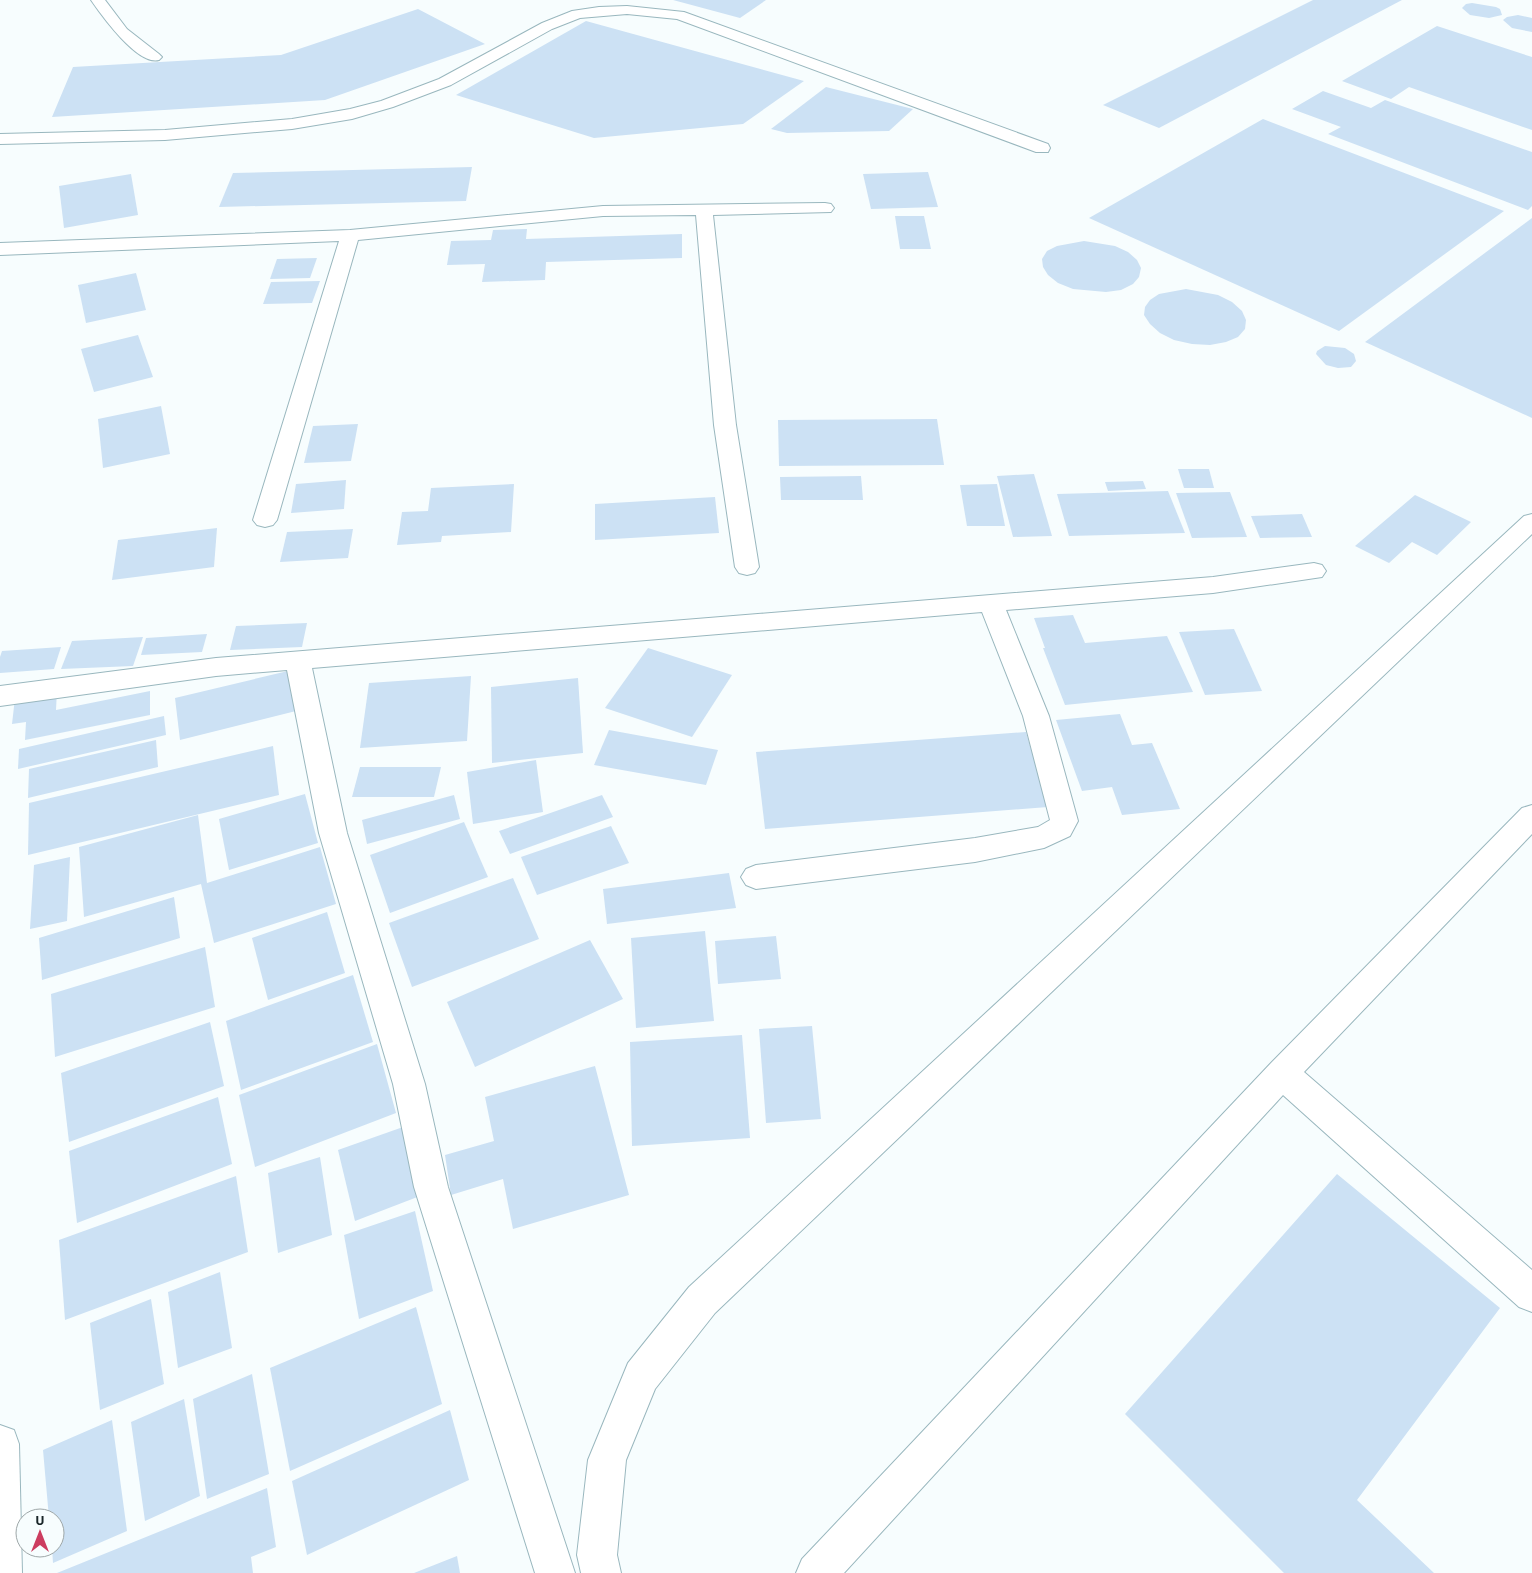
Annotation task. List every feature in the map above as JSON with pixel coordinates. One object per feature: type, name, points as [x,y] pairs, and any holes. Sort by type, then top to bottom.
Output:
[{"type":"street","points":[[98,0],[122,32],[154,57]]},
{"type":"street","points":[[0,139],[165,136],[292,124],[352,114],[387,104],[445,82],[547,26],[569,17],[599,10],[627,10],[679,15],[1042,148]]},
{"type":"street","points":[[0,249],[350,235],[603,211],[825,208]]},
{"type":"street","points":[[704,210],[725,424],[747,567]]},
{"type":"street","points":[[266,520],[350,235]]},
{"type":"street","points":[[601,1573],[597,1554],[607,1460],[641,1376],[702,1300],[1531,524]]},
{"type":"street","points":[[0,696],[216,667],[1213,585],[1314,571]]},
{"type":"street","points":[[756,877],[975,850],[1044,837],[1060,828],[1064,821],[1036,716],[991,603]]},
{"type":"street","points":[[298,660],[333,834],[409,1084],[431,1187],[556,1573]]},
{"type":"street","points":[[816,1573],[1282,1073],[1532,816]]},
{"type":"street","points":[[1282,1073],[1532,1294]]},
{"type":"street","points":[[0,1444],[2,1573]]},
{"type":"building","points":[[673,0],[766,0],[740,18]]},
{"type":"building","points":[[1313,0],[1402,0],[1159,128],[1103,105]]},
{"type":"building","points":[[1472,3],[1496,7],[1500,9],[1502,15],[1489,18],[1470,15],[1462,8],[1466,4]]},
{"type":"building","points":[[418,9],[485,44],[325,100],[52,117],[73,67],[281,55]]},
{"type":"building","points":[[1518,15],[1532,18],[1532,32],[1512,28],[1503,20],[1507,17]]},
{"type":"building","points":[[586,21],[804,81],[743,124],[594,138],[456,95]]},
{"type":"building","points":[[1437,26],[1532,57],[1532,130],[1409,87],[1391,99],[1342,81]]},
{"type":"building","points":[[826,87],[913,109],[889,131],[787,133],[771,129]]},
{"type":"building","points":[[1323,91],[1371,108],[1385,100],[1532,152],[1532,206],[1528,210],[1328,134],[1341,127],[1292,109]]},
{"type":"building","points":[[1263,119],[1504,211],[1339,331],[1089,218]]},
{"type":"building","points":[[472,167],[466,201],[219,207],[233,173]]},
{"type":"building","points":[[928,172],[938,207],[871,209],[863,174]]},
{"type":"building","points":[[131,174],[138,215],[64,228],[59,186]]},
{"type":"building","points":[[895,216],[924,216],[931,249],[900,249]]},
{"type":"building","points":[[1532,218],[1532,418],[1365,342]]},
{"type":"building","points":[[527,229],[526,239],[682,234],[682,258],[546,262],[545,280],[482,282],[485,264],[447,265],[451,241],[491,240],[493,230]]},
{"type":"building","points":[[1084,241],[1115,246],[1128,252],[1137,260],[1141,268],[1139,277],[1133,284],[1121,290],[1106,292],[1073,289],[1058,283],[1048,275],[1043,267],[1042,259],[1047,251],[1057,246]]},
{"type":"building","points":[[317,258],[310,278],[270,279],[277,259]]},
{"type":"building","points":[[136,273],[146,310],[86,323],[78,285]]},
{"type":"building","points":[[320,281],[312,303],[263,304],[271,282]]},
{"type":"building","points":[[1186,289],[1218,295],[1232,302],[1242,311],[1246,320],[1245,329],[1238,337],[1226,342],[1210,345],[1174,340],[1160,333],[1144,315],[1145,307],[1150,300],[1159,294]]},
{"type":"building","points":[[138,335],[153,377],[94,392],[81,349]]},
{"type":"building","points":[[1325,346],[1345,348],[1354,354],[1356,361],[1351,367],[1338,368],[1326,365],[1316,354],[1317,351]]},
{"type":"building","points":[[161,406],[170,454],[103,468],[98,419]]},
{"type":"building","points":[[937,419],[944,465],[779,466],[778,420]]},
{"type":"building","points":[[358,424],[351,461],[304,463],[313,426]]},
{"type":"building","points":[[1178,469],[1209,469],[1214,488],[1184,488]]},
{"type":"building","points":[[1034,474],[1052,536],[1013,537],[997,476]]},
{"type":"building","points":[[861,476],[863,500],[781,500],[780,477]]},
{"type":"building","points":[[346,480],[344,509],[291,513],[296,484]]},
{"type":"building","points":[[1143,481],[1146,489],[1108,491],[1105,482]]},
{"type":"building","points":[[514,484],[511,532],[442,536],[441,542],[397,545],[402,512],[428,511],[431,488]]},
{"type":"building","points":[[997,484],[1005,526],[967,526],[960,485]]},
{"type":"building","points":[[1168,491],[1185,533],[1069,536],[1057,494]]},
{"type":"building","points":[[1230,492],[1247,537],[1192,538],[1176,493]]},
{"type":"building","points":[[1415,495],[1471,522],[1437,555],[1412,542],[1389,563],[1355,546]]},
{"type":"building","points":[[715,497],[719,533],[595,540],[595,504]]},
{"type":"building","points":[[1302,514],[1312,537],[1260,538],[1251,516]]},
{"type":"building","points":[[217,528],[214,567],[112,580],[118,540]]},
{"type":"building","points":[[353,529],[348,558],[280,562],[287,532]]},
{"type":"building","points":[[1073,615],[1085,643],[1167,636],[1193,692],[1065,705],[1043,648],[1045,648],[1034,618]]},
{"type":"building","points":[[307,623],[302,647],[230,650],[236,626]]},
{"type":"building","points":[[1234,629],[1262,691],[1205,695],[1179,632]]},
{"type":"building","points":[[207,634],[202,652],[141,655],[146,638]]},
{"type":"building","points":[[143,637],[133,666],[61,669],[72,641]]},
{"type":"building","points":[[61,647],[54,669],[0,673],[2,651]]},
{"type":"building","points":[[648,648],[732,675],[692,737],[605,708]]},
{"type":"building","points":[[288,671],[296,711],[180,740],[175,698]]},
{"type":"building","points":[[471,676],[467,741],[360,748],[369,683]]},
{"type":"building","points":[[578,678],[583,753],[492,763],[491,687]]},
{"type":"building","points":[[57,690],[56,710],[150,691],[150,715],[25,740],[26,722],[12,724],[15,698]]},
{"type":"building","points":[[1120,714],[1132,745],[1152,743],[1180,809],[1122,815],[1112,787],[1082,791],[1056,720]]},
{"type":"building","points":[[164,716],[166,735],[18,769],[19,749]]},
{"type":"building","points":[[609,730],[718,750],[706,785],[594,765]]},
{"type":"building","points":[[1026,732],[1048,807],[765,829],[756,752]]},
{"type":"building","points":[[156,740],[158,767],[28,798],[29,769]]},
{"type":"building","points":[[273,746],[279,795],[28,855],[29,803]]},
{"type":"building","points":[[536,760],[543,812],[473,824],[467,772]]},
{"type":"building","points":[[360,767],[441,767],[434,797],[352,797]]},
{"type":"building","points":[[305,794],[318,843],[229,870],[219,819]]},
{"type":"building","points":[[454,795],[460,819],[367,844],[362,820]]},
{"type":"building","points":[[602,795],[613,817],[510,854],[499,831]]},
{"type":"building","points":[[198,815],[207,883],[320,847],[336,904],[214,943],[201,884],[84,917],[79,847]]},
{"type":"building","points":[[464,822],[488,877],[390,913],[370,855]]},
{"type":"building","points":[[611,826],[629,863],[537,895],[521,857]]},
{"type":"building","points":[[70,857],[67,921],[30,929],[34,865]]},
{"type":"building","points":[[729,873],[736,908],[607,924],[603,889]]},
{"type":"building","points":[[513,878],[539,939],[412,987],[389,923]]},
{"type":"building","points":[[174,897],[180,938],[42,980],[39,938]]},
{"type":"building","points":[[327,912],[345,973],[268,1000],[252,938]]},
{"type":"building","points":[[705,931],[714,1021],[636,1028],[631,938]]},
{"type":"building","points":[[776,936],[781,979],[718,984],[715,941]]},
{"type":"building","points":[[590,940],[623,999],[475,1067],[447,1002]]},
{"type":"building","points":[[205,947],[215,1007],[55,1057],[51,994]]},
{"type":"building","points":[[353,975],[373,1042],[241,1090],[226,1021]]},
{"type":"building","points":[[210,1022],[224,1086],[69,1142],[61,1073]]},
{"type":"building","points":[[812,1026],[821,1119],[766,1123],[759,1029]]},
{"type":"building","points":[[742,1035],[750,1138],[632,1146],[630,1042]]},
{"type":"building","points":[[377,1044],[396,1113],[255,1167],[239,1095]]},
{"type":"building","points":[[595,1066],[629,1195],[513,1229],[503,1179],[451,1195],[445,1155],[494,1141],[485,1097]]},
{"type":"building","points":[[218,1097],[232,1164],[77,1223],[69,1151]]},
{"type":"building","points":[[403,1127],[420,1196],[355,1221],[338,1150]]},
{"type":"building","points":[[320,1157],[332,1235],[278,1253],[268,1173]]},
{"type":"building","points":[[1337,1174],[1500,1308],[1357,1500],[1434,1573],[1284,1573],[1125,1414]]},
{"type":"building","points":[[236,1176],[248,1252],[65,1320],[59,1240]]},
{"type":"building","points":[[415,1211],[433,1291],[359,1319],[344,1235]]},
{"type":"building","points":[[220,1272],[232,1348],[178,1368],[168,1292]]},
{"type":"building","points":[[151,1299],[164,1384],[100,1410],[90,1323]]},
{"type":"building","points":[[416,1307],[442,1404],[290,1471],[270,1368]]},
{"type":"building","points":[[252,1374],[269,1474],[207,1499],[193,1399]]},
{"type":"building","points":[[184,1399],[200,1496],[145,1521],[131,1422]]},
{"type":"building","points":[[450,1410],[469,1480],[307,1555],[292,1481]]},
{"type":"building","points":[[112,1420],[127,1531],[65,1558],[65,1508],[48,1508],[43,1450]]},
{"type":"building","points":[[267,1488],[276,1547],[251,1557],[253,1573],[57,1573]]},
{"type":"building","points":[[457,1556],[460,1573],[414,1573]]},
{"type":"building","points":[[53,1558],[65,1558],[53,1563]]}]
